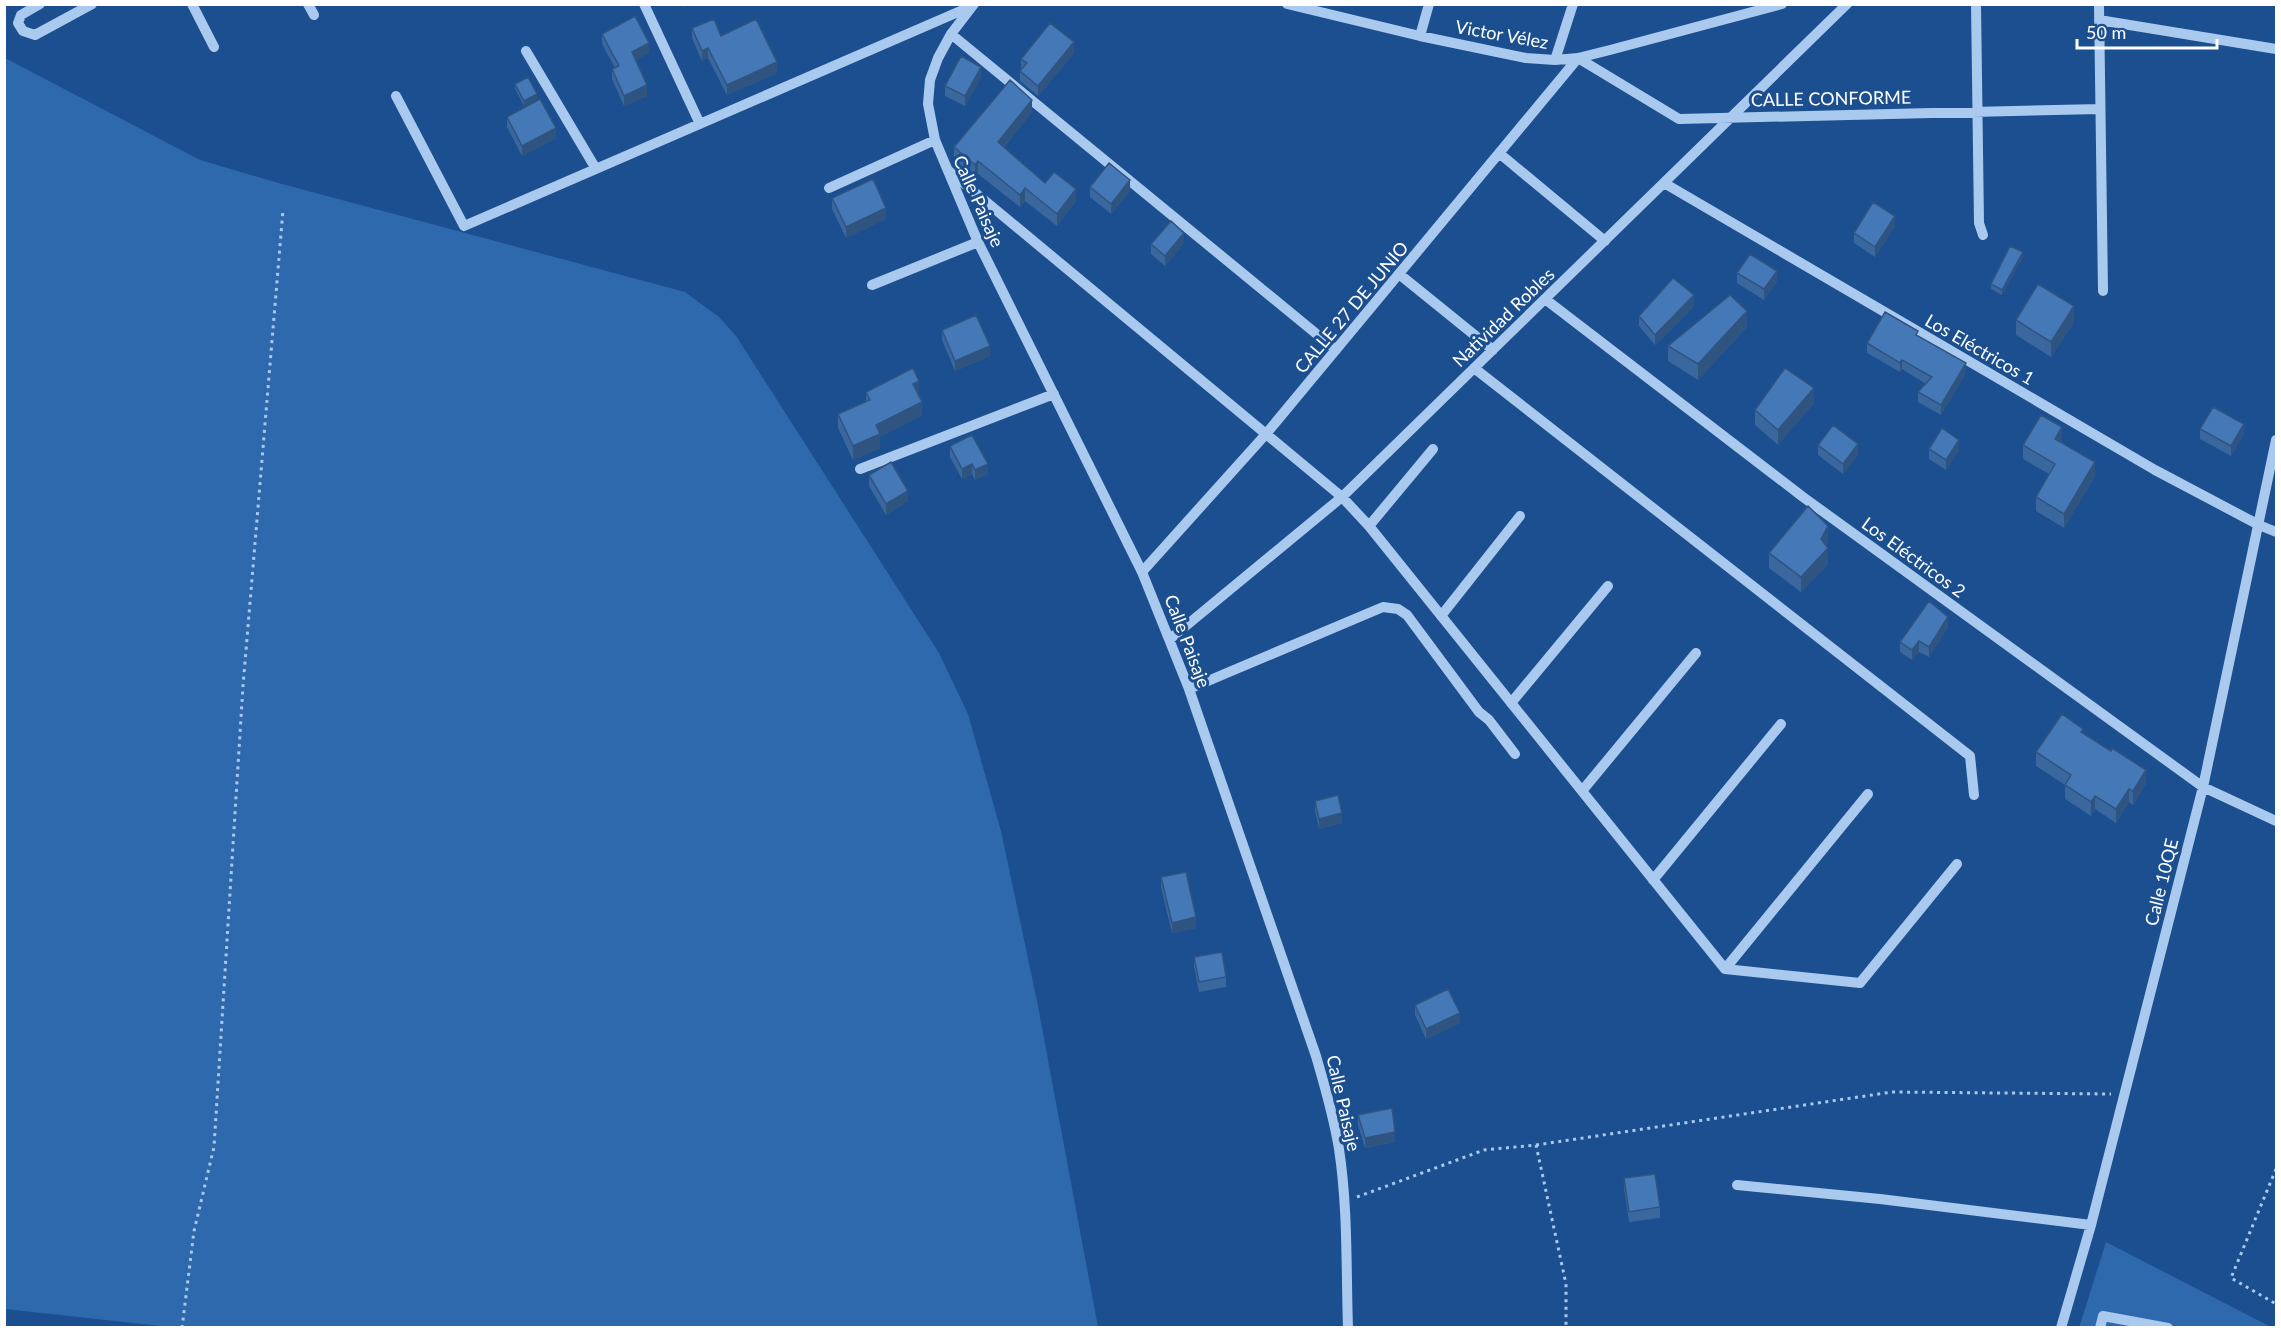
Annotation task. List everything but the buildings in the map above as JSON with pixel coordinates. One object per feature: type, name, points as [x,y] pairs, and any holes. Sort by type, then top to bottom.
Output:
[{"type":"street","points":[[40,4],[21,15],[18,23],[23,31],[35,34],[92,4]]},
{"type":"street","points":[[192,4],[214,47]]},
{"type":"street","points":[[308,4],[314,15]]},
{"type":"street","points":[[644,4],[700,124]]},
{"type":"street","name":"Victor Vélez","points":[[1287,4],[1420,36],[1526,57],[1555,60],[1578,58],[1782,4]]},
{"type":"street","points":[[1420,36],[1429,4]]},
{"type":"street","points":[[1555,60],[1573,4]]},
{"type":"street","name":"Natividad Robles","points":[[1170,639],[1342,497],[1847,4]]},
{"type":"street","points":[[1976,4],[1979,223],[1983,236]]},
{"type":"street","points":[[2099,4],[2103,291]]},
{"type":"street","points":[[396,96],[464,226],[973,5]]},
{"type":"street","name":"Calle Paisaje","points":[[973,5],[951,34],[938,58],[930,80],[928,104],[935,140],[978,242],[1142,572],[1189,689],[1329,1097],[1339,1150],[1344,1202],[1348,1328]]},
{"type":"street","points":[[2099,20],[2277,50]]},
{"type":"street","points":[[951,34],[1336,350]]},
{"type":"street","points":[[526,51],[596,169]]},
{"type":"street","name":"CALLE CONFORME","points":[[1578,58],[1679,118],[2100,109]]},
{"type":"street","name":"CALLE 27 DE JUNIO","points":[[1142,572],[1266,434],[1578,58]]},
{"type":"street","points":[[829,188],[935,140]]},
{"type":"street","points":[[1499,153],[1605,240]]},
{"type":"street","points":[[946,169],[1342,497],[1369,526],[1725,969],[1860,983],[1957,864]]},
{"type":"street","name":"Los Eléctricos 1","points":[[1664,183],[2155,470],[2259,525],[2277,532]]},
{"type":"street","points":[[872,285],[978,242]]},
{"type":"street","points":[[1399,274],[1493,350]]},
{"type":"street","name":"Los Eléctricos 2","points":[[1545,299],[1803,497],[2203,787],[2277,821]]},
{"type":"street","points":[[1474,368],[1970,756],[1974,795]]},
{"type":"street","points":[[860,469],[1054,394]]},
{"type":"street","name":"Calle 10QE","points":[[2061,1328],[2091,1226],[2203,787],[2277,440]]},
{"type":"street","points":[[1369,526],[1433,449]]},
{"type":"street","points":[[1441,616],[1520,516]]},
{"type":"street","points":[[1511,703],[1608,586]]},
{"type":"street","points":[[1189,689],[1383,607],[1390,607],[1407,615],[1479,712],[1489,720],[1515,754]]},
{"type":"street","points":[[1582,791],[1696,653]]},
{"type":"street","points":[[1653,880],[1781,724]]},
{"type":"street","points":[[1725,969],[1868,794]]},
{"type":"street","points":[[1737,1185],[1880,1199],[2091,1226]]},
{"type":"street","points":[[2100,1328],[2103,1316],[2168,1328]]},
{"type":"path","points":[[182,1328],[194,1231],[214,1147],[243,686],[283,210]]},
{"type":"path","points":[[1344,1202],[1484,1150],[1536,1145],[1892,1092],[2124,1094]]},
{"type":"path","points":[[1536,1145],[1566,1284],[1566,1328]]},
{"type":"path","points":[[2277,1169],[2231,1278],[2277,1304]]},
{"type":"shaded area","points":[[5,58],[200,160],[685,292],[719,317],[736,336],[939,653],[968,714],[1001,831],[1037,1001],[1098,1327],[179,1328],[5,1309]]},
{"type":"shaded area","points":[[2106,1242],[2269,1326],[2268,1328],[2079,1328]]}]
